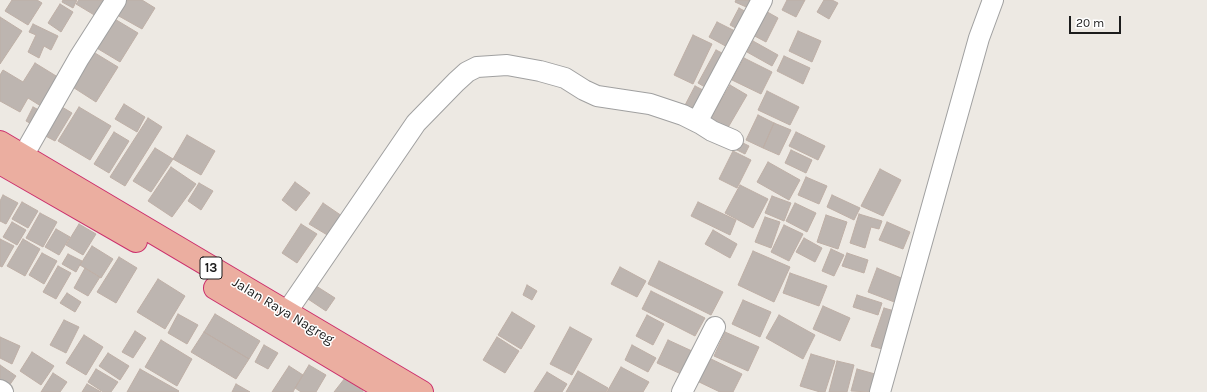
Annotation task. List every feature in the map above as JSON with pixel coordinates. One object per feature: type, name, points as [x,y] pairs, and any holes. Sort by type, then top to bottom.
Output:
[{"type":"highway","name":"Jalan Raya Nagreg","points":[[0,142],[422,392]]},
{"type":"highway","name":"Jalan Raya Nagreg","points":[[0,163],[134,239],[376,389]]},
{"type":"street","points":[[23,156],[79,58],[116,0]]},
{"type":"street","points":[[697,122],[762,0]]},
{"type":"street","points":[[880,392],[979,38],[993,0]]},
{"type":"street","points":[[286,312],[416,123],[456,82],[467,72],[477,67],[507,65],[540,71],[565,78],[597,96],[650,104],[697,122],[712,131],[733,140]]},
{"type":"street","points":[[682,392],[715,327]]},
{"type":"street","points":[[0,390],[4,392]]},
{"type":"building","points":[[12,0],[37,0],[42,3],[28,25],[5,11]]},
{"type":"building","points":[[63,0],[77,0],[73,8],[62,2]]},
{"type":"building","points":[[79,0],[107,0],[96,16],[76,4]]},
{"type":"building","points":[[126,0],[142,0],[155,8],[142,29],[117,15]]},
{"type":"building","points":[[736,0],[758,0],[753,10],[735,2]]},
{"type":"building","points":[[787,0],[805,0],[796,17],[782,10]]},
{"type":"building","points":[[824,0],[832,0],[838,3],[829,19],[817,12]]},
{"type":"building","points":[[60,4],[73,12],[61,32],[48,23]]},
{"type":"building","points":[[739,8],[750,14],[741,31],[730,25]]},
{"type":"building","points":[[762,9],[778,18],[766,42],[749,33]]},
{"type":"building","points":[[0,17],[22,31],[0,64]]},
{"type":"building","points":[[113,18],[138,33],[120,62],[95,47]]},
{"type":"building","points":[[717,22],[739,33],[731,49],[709,37]]},
{"type":"building","points":[[33,24],[58,36],[51,50],[44,46],[39,58],[28,52],[36,35],[29,32]]},
{"type":"building","points":[[798,31],[821,41],[812,62],[789,51]]},
{"type":"building","points":[[693,35],[712,44],[693,84],[674,75]]},
{"type":"building","points":[[753,41],[778,55],[772,66],[747,52]]},
{"type":"building","points":[[90,50],[118,67],[96,102],[68,84]]},
{"type":"building","points":[[716,50],[728,56],[710,90],[698,83]]},
{"type":"building","points":[[784,56],[810,68],[803,84],[777,71]]},
{"type":"building","points":[[744,58],[772,72],[761,94],[732,80]]},
{"type":"building","points":[[35,63],[61,79],[44,108],[28,98],[20,112],[0,101],[0,75],[3,70],[23,82]]},
{"type":"building","points":[[730,85],[747,95],[726,131],[709,121]]},
{"type":"building","points":[[695,86],[707,92],[695,115],[683,109]]},
{"type":"building","points":[[767,91],[799,107],[790,125],[758,110]]},
{"type":"building","points":[[57,104],[72,113],[55,141],[40,133]]},
{"type":"building","points":[[124,104],[145,117],[137,132],[115,119]]},
{"type":"building","points":[[33,107],[45,113],[37,127],[26,121]]},
{"type":"building","points":[[79,107],[111,126],[90,160],[58,141]]},
{"type":"building","points":[[758,115],[774,123],[763,148],[746,140]]},
{"type":"building","points":[[148,118],[162,127],[125,186],[110,177]]},
{"type":"building","points":[[774,123],[791,130],[779,155],[763,148]]},
{"type":"building","points":[[114,132],[129,141],[109,173],[94,164]]},
{"type":"building","points":[[796,132],[825,146],[818,160],[789,146]]},
{"type":"building","points":[[187,135],[215,151],[201,175],[173,159]]},
{"type":"building","points":[[737,140],[749,146],[745,154],[733,148]]},
{"type":"building","points":[[155,148],[173,159],[151,192],[133,181]]},
{"type":"building","points":[[791,150],[812,160],[806,173],[785,163]]},
{"type":"building","points":[[733,151],[751,160],[737,188],[719,179]]},
{"type":"building","points":[[768,162],[800,180],[789,200],[757,182]]},
{"type":"building","points":[[171,167],[196,184],[172,217],[148,201]]},
{"type":"building","points":[[880,169],[901,180],[883,216],[861,206]]},
{"type":"building","points":[[806,177],[827,186],[819,204],[798,195]]},
{"type":"building","points":[[295,182],[310,193],[296,211],[282,200]]},
{"type":"building","points":[[199,183],[213,191],[201,210],[188,201]]},
{"type":"building","points":[[740,185],[768,199],[753,228],[725,213]]},
{"type":"building","points":[[3,195],[18,203],[6,224],[0,221],[0,201]]},
{"type":"building","points":[[832,195],[860,208],[854,220],[827,207]]},
{"type":"building","points":[[772,196],[791,203],[784,221],[765,213]]},
{"type":"building","points":[[22,202],[38,211],[28,228],[12,219]]},
{"type":"building","points":[[698,202],[736,220],[730,235],[691,216]]},
{"type":"building","points":[[323,203],[342,216],[329,236],[309,224]]},
{"type":"building","points":[[795,203],[816,213],[807,232],[786,221]]},
{"type":"building","points":[[40,213],[57,222],[43,247],[26,238]]},
{"type":"building","points":[[859,214],[882,221],[879,229],[871,227],[865,248],[850,243]]},
{"type":"building","points":[[826,215],[847,222],[838,249],[817,242]]},
{"type":"building","points":[[765,217],[780,222],[771,248],[755,242]]},
{"type":"building","points":[[12,222],[26,230],[17,245],[3,237]]},
{"type":"building","points":[[887,222],[910,232],[903,249],[879,240]]},
{"type":"building","points":[[79,224],[96,234],[83,255],[66,245]]},
{"type":"building","points":[[301,224],[317,234],[297,263],[282,253]]},
{"type":"building","points":[[784,225],[803,234],[789,261],[771,252]]},
{"type":"building","points":[[56,229],[70,237],[59,255],[45,247]]},
{"type":"building","points":[[713,230],[737,244],[730,258],[705,244]]},
{"type":"building","points":[[804,238],[822,248],[815,262],[796,252]]},
{"type":"building","points":[[0,239],[14,246],[2,267],[0,266]]},
{"type":"building","points":[[23,239],[40,249],[25,276],[7,266]]},
{"type":"building","points":[[92,246],[113,259],[101,278],[80,265]]},
{"type":"building","points":[[831,249],[844,255],[834,276],[822,271]]},
{"type":"building","points":[[753,251],[790,267],[774,302],[738,285]]},
{"type":"building","points":[[42,253],[57,261],[44,284],[29,275]]},
{"type":"building","points":[[847,253],[868,260],[864,273],[842,266]]},
{"type":"building","points":[[68,254],[82,261],[76,272],[62,264]]},
{"type":"building","points":[[119,257],[137,268],[116,303],[97,292]]},
{"type":"building","points":[[659,261],[723,292],[711,315],[648,284]]},
{"type":"building","points":[[58,266],[71,273],[56,299],[43,292]]},
{"type":"building","points":[[620,267],[646,281],[637,297],[611,284]]},
{"type":"building","points":[[85,268],[100,277],[88,296],[74,288]]},
{"type":"building","points":[[877,268],[906,280],[897,303],[868,292]]},
{"type":"building","points":[[790,273],[827,286],[819,306],[783,293]]},
{"type":"building","points":[[158,279],[185,296],[165,329],[137,312]]},
{"type":"building","points":[[313,284],[335,298],[326,311],[305,297]]},
{"type":"building","points":[[527,285],[537,291],[532,300],[523,295]]},
{"type":"building","points":[[651,291],[705,318],[695,336],[642,309]]},
{"type":"building","points":[[67,293],[81,302],[75,312],[60,303]]},
{"type":"building","points":[[857,295],[882,303],[878,315],[853,307]]},
{"type":"building","points":[[743,300],[771,312],[760,337],[732,324]]},
{"type":"building","points":[[823,306],[850,318],[840,341],[813,329]]},
{"type":"building","points":[[884,308],[898,312],[886,350],[871,346]]},
{"type":"building","points":[[512,312],[535,326],[521,349],[498,335]]},
{"type":"building","points":[[178,314],[198,325],[187,344],[168,333]]},
{"type":"building","points":[[215,314],[260,341],[249,359],[204,332]]},
{"type":"building","points":[[647,315],[664,324],[653,345],[636,336]]},
{"type":"building","points":[[779,315],[815,335],[803,359],[766,338]]},
{"type":"building","points":[[64,320],[79,327],[66,353],[50,345]]},
{"type":"building","points":[[570,327],[592,339],[572,375],[550,364]]},
{"type":"building","points":[[135,331],[146,338],[133,358],[122,352]]},
{"type":"building","points":[[204,332],[249,359],[236,379],[191,352]]},
{"type":"building","points":[[725,332],[759,347],[748,371],[714,356]]},
{"type":"building","points":[[84,335],[103,347],[86,375],[66,363]]},
{"type":"building","points":[[0,337],[20,346],[12,364],[0,358]]},
{"type":"building","points":[[497,337],[519,351],[505,373],[483,360]]},
{"type":"building","points":[[161,340],[192,359],[177,386],[145,367]]},
{"type":"building","points":[[668,340],[692,351],[681,374],[657,363]]},
{"type":"building","points":[[264,345],[278,353],[268,369],[255,362]]},
{"type":"building","points":[[632,345],[656,358],[648,372],[625,360]]},
{"type":"building","points":[[32,352],[54,366],[41,385],[20,371]]},
{"type":"building","points":[[108,353],[129,366],[120,380],[99,366]]},
{"type":"building","points":[[811,354],[835,361],[825,392],[800,386]]},
{"type":"building","points":[[707,357],[742,374],[733,392],[720,392],[695,380]]},
{"type":"building","points":[[837,361],[854,365],[847,392],[829,392]]},
{"type":"building","points":[[0,365],[16,376],[6,390],[0,386]]},
{"type":"building","points":[[309,365],[326,375],[316,392],[301,392],[295,388]]},
{"type":"building","points":[[289,366],[303,375],[293,392],[272,392]]},
{"type":"building","points":[[621,367],[649,382],[643,392],[607,392]]},
{"type":"building","points":[[96,369],[118,382],[111,392],[103,392],[88,382]]},
{"type":"building","points":[[140,369],[179,391],[127,392]]},
{"type":"building","points":[[857,369],[875,374],[870,392],[851,391]]},
{"type":"building","points":[[578,371],[608,388],[606,392],[566,392]]},
{"type":"building","points":[[547,372],[567,384],[562,392],[534,392]]},
{"type":"building","points":[[53,373],[67,382],[60,392],[41,392]]},
{"type":"building","points":[[345,378],[363,391],[363,392],[334,392]]},
{"type":"building","points":[[87,384],[101,392],[82,392]]},
{"type":"building","points":[[236,384],[250,392],[232,392]]}]
